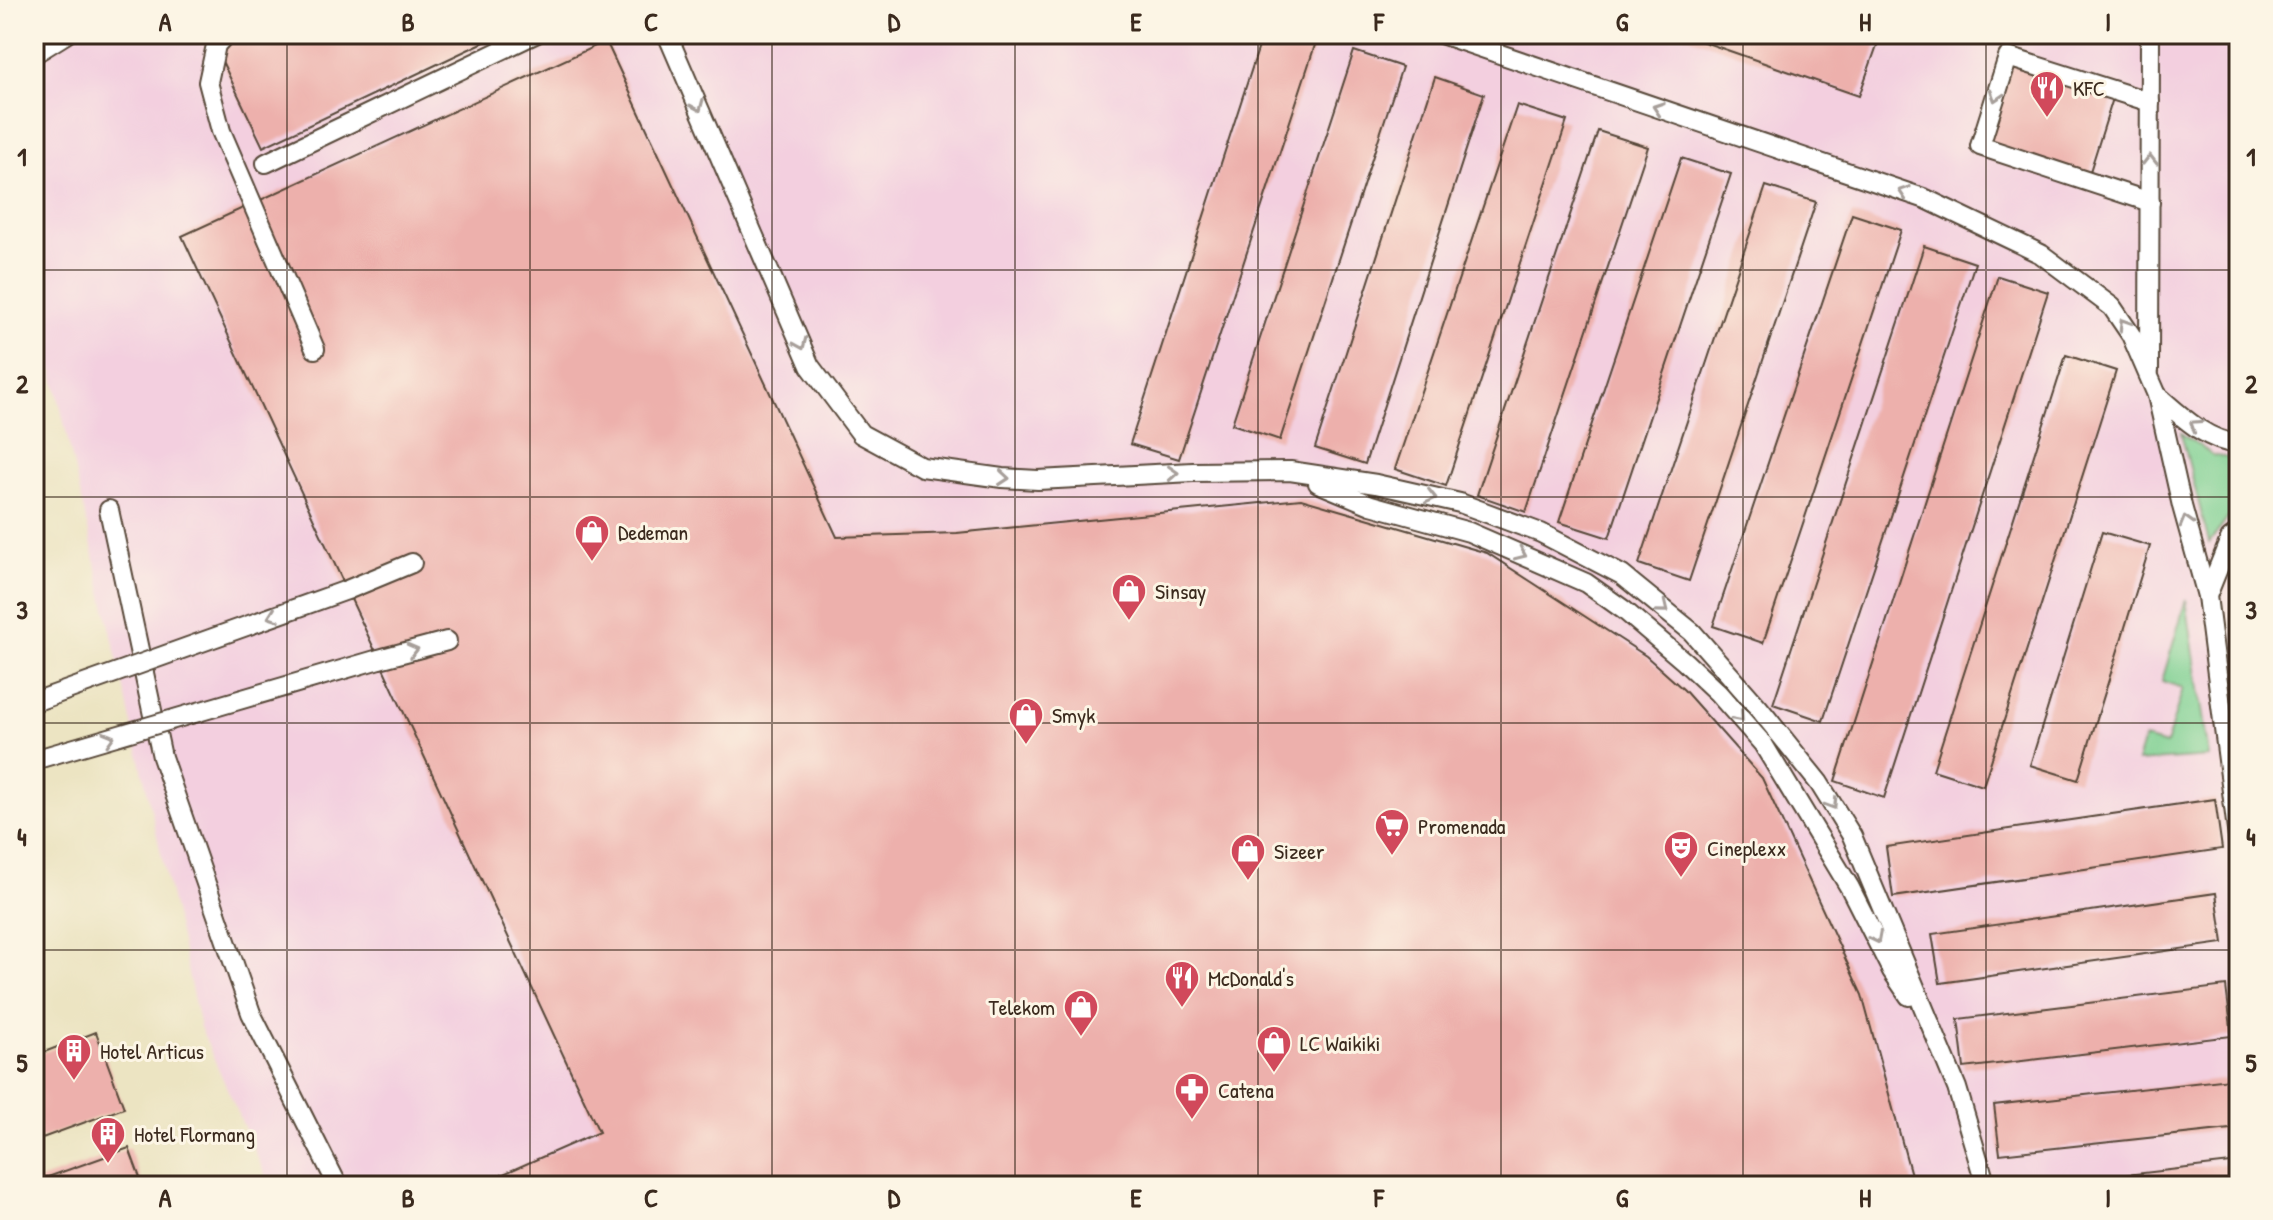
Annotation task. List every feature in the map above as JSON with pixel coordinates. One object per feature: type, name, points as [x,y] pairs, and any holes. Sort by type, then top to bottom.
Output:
[{"type":"lane","points":[[34,54],[66,34]]},
{"type":"lane","points":[[226,34],[216,45],[208,82],[221,131],[315,349]]},
{"type":"lane","points":[[266,163],[535,34]]},
{"type":"lane","points":[[667,34],[810,366],[861,434],[922,467],[1002,478],[1038,480],[1193,472],[1290,471],[1376,484],[1460,503],[1541,533],[1622,575],[1692,632],[1811,772],[1852,836],[1957,1088],[1986,1186]]},
{"type":"lane","points":[[1441,34],[1926,199],[2041,254],[2112,307],[2131,335],[2153,386],[2207,596],[2239,846]]},
{"type":"lane","points":[[2150,34],[2153,386],[2194,426],[2227,443],[2239,444]]},
{"type":"lane","points":[[2150,102],[2008,57],[1980,146],[2150,202]]},
{"type":"lane","points":[[1290,471],[1371,505],[1469,532],[1586,583],[1624,610],[1685,662],[1718,693],[1763,744],[1850,888],[1892,971],[1934,1034]]},
{"type":"lane","points":[[109,510],[162,757],[251,1013],[338,1186]]},
{"type":"lane","points":[[2207,596],[2230,539],[2239,532]]},
{"type":"lane","points":[[34,702],[347,590],[412,563]]},
{"type":"lane","points":[[34,760],[447,641]]},
{"type":"shaded area","points":[[34,34],[2239,34],[2239,1186],[270,1186],[200,1027],[47,347],[34,133]]},
{"type":"green space","points":[[2181,433],[2213,455],[2239,460],[2239,511],[2228,518],[2209,543]]},
{"type":"green space","points":[[2186,600],[2209,757],[2137,762],[2144,739],[2166,745],[2183,688],[2162,681]]},
{"type":"building","points":[[501,34],[263,147],[210,36]]},
{"type":"building","points":[[1263,34],[1302,34],[1317,39],[1179,459],[1130,444]]},
{"type":"building","points":[[1681,34],[1881,34],[1859,96]]},
{"type":"building","points":[[606,41],[837,537],[957,533],[1301,499],[1487,553],[1646,656],[1684,690],[1762,778],[1862,995],[1914,1186],[476,1186],[599,1132],[182,236]]},
{"type":"building","points":[[1354,51],[1402,67],[1280,440],[1232,424]]},
{"type":"building","name":"KFC","points":[[2008,57],[2115,92],[2087,181],[1980,146]]},
{"type":"building","points":[[1435,77],[1484,94],[1365,464],[1315,448]]},
{"type":"building","points":[[1517,105],[1567,121],[1446,486],[1395,469]]},
{"type":"building","points":[[1598,131],[1648,147],[1526,512],[1477,495]]},
{"type":"building","points":[[1681,158],[1731,174],[1609,538],[1559,522]]},
{"type":"building","points":[[1766,186],[1816,202],[1689,581],[1639,564]]},
{"type":"building","points":[[1852,214],[1901,230],[1763,643],[1713,626]]},
{"type":"building","points":[[1924,246],[1975,263],[1823,721],[1773,704]]},
{"type":"building","points":[[1998,276],[2048,292],[1884,798],[1835,781]]},
{"type":"building","points":[[2066,355],[2116,371],[1983,786],[1933,770]]},
{"type":"building","points":[[2102,532],[2150,546],[2078,780],[2030,765]]},
{"type":"building","points":[[2215,799],[2222,849],[1893,897],[1886,847]]},
{"type":"building","points":[[2216,893],[2223,943],[1940,983],[1932,934]]},
{"type":"building","points":[[2226,986],[2232,1036],[1964,1068],[1958,1019]]},
{"type":"building","name":"Hotel Articus","points":[[96,1032],[124,1108],[34,1141],[34,1056]]},
{"type":"building","points":[[2239,1078],[2239,1128],[2000,1154],[1994,1105]]},
{"type":"building","name":"Hotel Flormang","points":[[129,1148],[143,1186],[34,1186],[34,1182]]},
{"type":"building","points":[[2239,1162],[2239,1186],[2048,1186],[2048,1184]]},
{"type":"place","name":"KFC","points":[[2047,119]]},
{"type":"place","name":"Dedeman","points":[[592,563]]},
{"type":"place","name":"Sinsay","points":[[1129,622]]},
{"type":"place","name":"Smyk","points":[[1026,746]]},
{"type":"place","name":"Promenada","points":[[1392,857]]},
{"type":"place","name":"Cineplexx","points":[[1681,879]]},
{"type":"place","name":"Sizeer","points":[[1248,882]]},
{"type":"place","name":"McDonald's","points":[[1182,1009]]},
{"type":"place","name":"Telekom","points":[[1081,1038]]},
{"type":"place","name":"LC Waikiki","points":[[1274,1074]]},
{"type":"place","name":"Hotel Articus","points":[[74,1082]]},
{"type":"place","name":"Catena","points":[[1192,1121]]},
{"type":"place","name":"Hotel Flormang","points":[[108,1165]]}]
